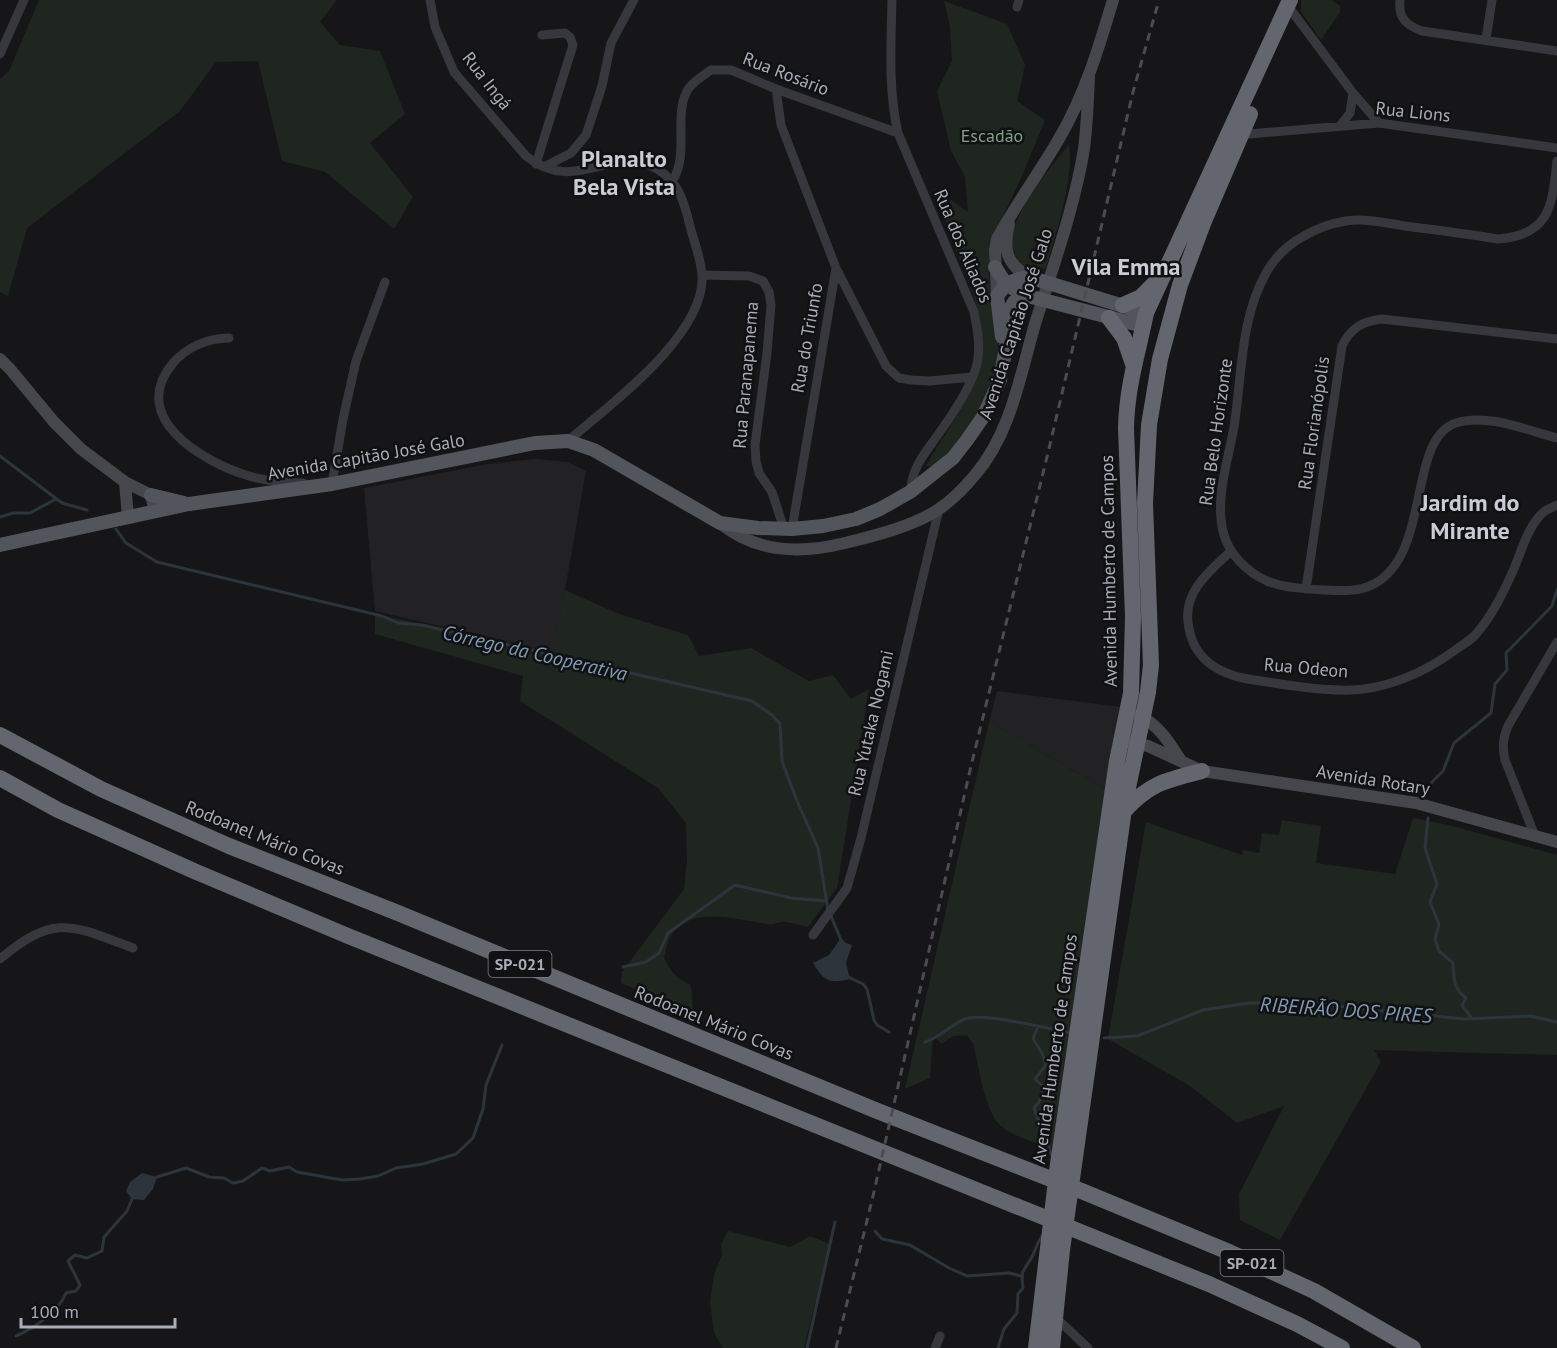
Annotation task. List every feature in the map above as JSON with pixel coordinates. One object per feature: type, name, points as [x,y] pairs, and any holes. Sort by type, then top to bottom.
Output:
[{"type":"highway","name":"Avenida Humberto de Campos","points":[[1052,1348],[1062,1250],[1124,811],[1133,645],[1126,400],[1133,364],[1164,273],[1235,135],[1292,5]]},
{"type":"highway","name":"Avenida Humberto de Campos","points":[[1036,1348],[1058,1164],[1129,743],[1144,718],[1151,665],[1145,503],[1149,425],[1160,359],[1173,310],[1235,135]]},
{"type":"highway","points":[[1123,305],[1141,297],[1164,273]]},
{"type":"highway","points":[[1160,359],[1146,321],[1173,310]]},
{"type":"highway","points":[[1103,316],[1124,338],[1133,364]]},
{"type":"highway","points":[[1126,400],[1132,422],[1149,425]]},
{"type":"highway","name":"Rodoanel Mário Covas","points":[[0,735],[101,789],[229,846],[409,917],[864,1106],[1084,1192],[1229,1252],[1314,1291],[1413,1348]]},
{"type":"highway","points":[[1124,811],[1139,795],[1165,781],[1202,771]]},
{"type":"highway","name":"SP-021","points":[[0,778],[58,810],[194,871],[348,936],[1209,1284],[1297,1324],[1342,1348]]},
{"type":"main road","points":[[995,267],[1006,284],[1028,297],[1103,316],[1146,321]]},
{"type":"main road","points":[[1004,360],[997,296],[1012,280],[1031,278],[1123,305],[1146,321]]},
{"type":"main road","points":[[1004,360],[1011,307],[1014,302],[1028,297]]},
{"type":"main road","name":"Avenida Capitão José Galo","points":[[0,545],[189,504],[332,482],[535,442],[568,441],[594,450],[720,523],[788,529],[823,526],[856,519],[880,509],[910,492],[953,458],[991,402],[1000,380],[1004,360]]},
{"type":"main road","points":[[151,495],[189,504]]},
{"type":"street","points":[[0,54],[24,0]]},
{"type":"street","name":"Rua Ingá","points":[[430,0],[435,27],[454,72],[526,156],[540,165]]},
{"type":"street","points":[[540,165],[571,153],[586,135],[602,86],[610,43],[634,0]]},
{"type":"street","name":"Rua dos Aliados","points":[[892,0],[891,88],[898,133],[974,312],[979,337],[978,359],[972,377],[946,423],[915,467],[910,492]]},
{"type":"street","name":"Avenida Capitão José Galo","points":[[997,296],[995,267],[997,239],[1061,136],[1089,76],[1113,0]]},
{"type":"street","points":[[1400,0],[1399,10],[1402,20],[1422,31],[1557,51]]},
{"type":"street","points":[[1486,39],[1492,0]]},
{"type":"street","points":[[1292,5],[1353,93],[1379,123]]},
{"type":"street","points":[[540,165],[573,45],[570,37],[565,33],[542,35]]},
{"type":"street","name":"Rua Rosário","points":[[673,180],[678,172],[681,158],[683,101],[689,88],[711,70],[731,70],[776,89],[898,133]]},
{"type":"street","name":"Avenida Capitão José Galo","points":[[720,523],[734,535],[770,548],[802,549],[836,545],[882,534],[939,509],[975,475],[991,452],[1019,388],[1036,323],[1066,228],[1084,148],[1089,76]]},
{"type":"street","name":"Rua do Triunfo","points":[[776,89],[781,125],[836,268],[788,529]]},
{"type":"street","points":[[1340,126],[1350,113],[1353,93]]},
{"type":"street","name":"Rua Lions","points":[[1235,135],[1379,123],[1557,148]]},
{"type":"street","points":[[540,165],[570,172],[631,161],[648,164],[673,180],[685,204],[702,275],[700,296],[690,318],[664,356],[568,441]]},
{"type":"street","name":"Rua Belo Horizonte","points":[[1557,161],[1552,198],[1546,216],[1531,231],[1516,237],[1498,239],[1373,221],[1346,221],[1306,234],[1275,258],[1265,274],[1249,318],[1223,487],[1221,516],[1224,535],[1231,551],[1255,574],[1267,581],[1306,589],[1340,591],[1359,589],[1374,584],[1388,573],[1399,559],[1409,538],[1428,455],[1439,434],[1453,423],[1471,420],[1495,422],[1557,438]]},
{"type":"street","points":[[1011,217],[1007,241],[1009,260],[1014,267],[1031,278]]},
{"type":"street","points":[[836,268],[886,366],[899,378],[930,381],[972,377]]},
{"type":"street","name":"Rua Paranapanema","points":[[702,275],[749,276],[763,281],[769,292],[771,305],[767,354],[755,445],[759,473],[772,492],[788,529]]},
{"type":"street","points":[[229,338],[214,338],[202,342],[176,360],[166,371],[159,388],[159,406],[163,419],[191,447],[212,461],[250,477],[302,483],[332,482],[342,419],[356,361],[385,282]]},
{"type":"street","name":"Rua Florianópolis","points":[[1306,589],[1341,346],[1356,327],[1368,321],[1382,319],[1557,339]]},
{"type":"street","points":[[0,359],[54,422],[81,449],[125,482],[151,495],[155,511]]},
{"type":"street","points":[[125,482],[128,517]]},
{"type":"street","name":"Rua Odeon","points":[[1231,551],[1200,581],[1190,601],[1187,616],[1189,635],[1198,653],[1213,667],[1227,674],[1244,678],[1342,691],[1370,688],[1401,680],[1440,662],[1475,636],[1501,595],[1534,524],[1545,511],[1557,505]]},
{"type":"street","name":"Rua Yutaka Nogami","points":[[813,935],[835,908],[847,888],[861,838],[939,509]]},
{"type":"street","points":[[1535,836],[1505,760],[1503,738],[1557,642]]},
{"type":"street","points":[[1128,710],[1155,725],[1172,746],[1181,762]]},
{"type":"street","name":"Avenida Rotary","points":[[1129,743],[1148,746],[1202,771],[1416,803],[1557,842]]},
{"type":"street","points":[[0,959],[37,933],[54,928],[71,927],[133,948]]},
{"type":"street","points":[[1041,1305],[1088,1348]]},
{"type":"street","points":[[935,1348],[940,1336]]},
{"type":"shaded area","points":[[535,459],[568,462],[586,471],[554,652],[375,611],[364,488],[488,464]]},
{"type":"shaded area","points":[[997,691],[1122,707],[1107,790],[989,722]]},
{"type":"shaded area","points":[[841,938],[852,945],[846,963],[850,979],[828,980],[820,974],[813,963],[829,955]]},
{"type":"shaded area","points":[[142,1173],[157,1177],[153,1189],[144,1200],[132,1199],[126,1191],[130,1182]]},
{"type":"green space","points":[[39,0],[337,0],[320,22],[340,45],[380,51],[405,114],[370,143],[413,197],[394,229],[325,172],[282,161],[258,61],[216,62],[180,111],[27,228],[8,296],[0,292],[0,79],[9,71]]},
{"type":"green space","points":[[1301,0],[1332,0],[1340,6],[1340,12],[1321,40],[1301,12]]},
{"type":"green space","name":"Escadão","points":[[944,1],[1007,24],[1025,65],[1017,101],[1045,120],[989,246],[989,277],[999,353],[991,391],[952,453],[934,466],[926,466],[971,391],[982,354],[980,319],[976,302],[935,189],[968,212],[965,177],[951,151],[937,91],[952,61],[950,27]]},
{"type":"green space","points":[[1069,144],[1067,189],[1059,223],[1046,268],[1034,272],[1020,265],[1014,250],[1013,236],[1016,222],[1032,193]]},
{"type":"green space","points":[[565,590],[619,614],[688,635],[699,656],[751,648],[809,681],[833,675],[851,699],[869,689],[837,888],[808,927],[785,922],[770,924],[715,916],[690,920],[679,926],[670,938],[664,958],[675,974],[691,985],[693,1012],[621,983],[622,972],[684,889],[687,860],[686,823],[658,788],[520,701],[523,676],[375,634],[375,614],[553,652]]},
{"type":"green space","points":[[989,722],[1107,790],[1055,1150],[1018,1136],[999,1124],[989,1108],[973,1044],[967,1035],[953,1036],[942,1044],[933,1035],[930,1078],[905,1089]]},
{"type":"green space","points":[[1413,818],[1449,825],[1557,855],[1557,1055],[1374,1050],[1381,1062],[1280,1240],[1240,1220],[1239,1194],[1284,1106],[1237,1123],[1190,1086],[1108,1039],[1146,822],[1242,855],[1243,850],[1259,853],[1262,833],[1279,835],[1282,820],[1321,826],[1316,863],[1395,874]]},
{"type":"green space","points":[[728,1231],[790,1247],[810,1236],[830,1244],[804,1348],[723,1348],[714,1333],[710,1302],[714,1274],[722,1255],[721,1244]]},
{"type":"waterway","name":"Córrego da Cooperativa","points":[[0,456],[62,503],[87,510]]},
{"type":"waterway","points":[[0,517],[13,513],[30,513],[56,499]]},
{"type":"waterway","name":"Córrego da Cooperativa","points":[[116,529],[126,543],[157,562],[382,616],[398,623],[422,625],[752,701],[780,724],[782,761],[818,848],[828,910]]},
{"type":"waterway","points":[[1427,793],[1432,782],[1443,771],[1454,743],[1491,713],[1495,684],[1507,670],[1506,653],[1552,606],[1557,590]]},
{"type":"waterway","points":[[1428,818],[1425,848],[1437,884],[1430,902],[1439,924],[1435,940],[1439,951],[1453,963],[1456,987],[1466,998],[1462,1005],[1472,1019]]},
{"type":"waterway","name":"RIBEIRÃO DOS PIRES","points":[[623,967],[646,962],[659,953],[668,933],[735,885],[791,898],[826,901]]},
{"type":"waterway","name":"RIBEIRÃO DOS PIRES","points":[[831,916],[841,940]]},
{"type":"waterway","name":"RIBEIRÃO DOS PIRES","points":[[848,977],[863,984],[867,989],[874,1020],[877,1025],[889,1032]]},
{"type":"waterway","name":"RIBEIRÃO DOS PIRES","points":[[1104,1038],[1137,1036],[1203,1010],[1250,1003],[1308,1003],[1464,1019],[1531,1016],[1557,1022]]},
{"type":"waterway","name":"RIBEIRÃO DOS PIRES","points":[[925,1042],[960,1021],[974,1017],[1000,1019],[1071,1033]]},
{"type":"waterway","points":[[1038,1026],[1033,1039],[1046,1065],[1035,1079],[1044,1087],[1039,1102],[1034,1108],[1052,1156]]},
{"type":"waterway","name":"RIBEIRÃO DOS PIRES","points":[[157,1177],[186,1168],[209,1177],[224,1178],[233,1183],[243,1181],[262,1168],[270,1171],[289,1167],[297,1172],[342,1180],[360,1179],[456,1154],[473,1138],[483,1109],[486,1085],[502,1045]]},
{"type":"waterway","name":"RIBEIRÃO DOS PIRES","points":[[16,1336],[45,1319],[63,1300],[66,1293],[76,1291],[80,1285],[68,1261],[75,1255],[87,1258],[102,1251],[104,1237],[127,1211],[132,1199]]},
{"type":"waterway","points":[[807,1348],[835,1222]]},
{"type":"waterway","points":[[875,1231],[882,1239],[910,1245],[967,1276],[1009,1273],[1021,1276]]},
{"type":"waterway","points":[[998,1348],[1004,1329],[1017,1313],[1018,1294],[1023,1288],[1023,1273],[1042,1236]]},
{"type":"railway","points":[[836,1348],[971,766],[1133,92],[1159,0]]},
{"type":"district","name":"Planalto Bela Vista","points":[[624,173]]},
{"type":"district","name":"Vila Emma","points":[[1126,267]]},
{"type":"district","name":"Jardim do Mirante","points":[[1470,517]]}]
